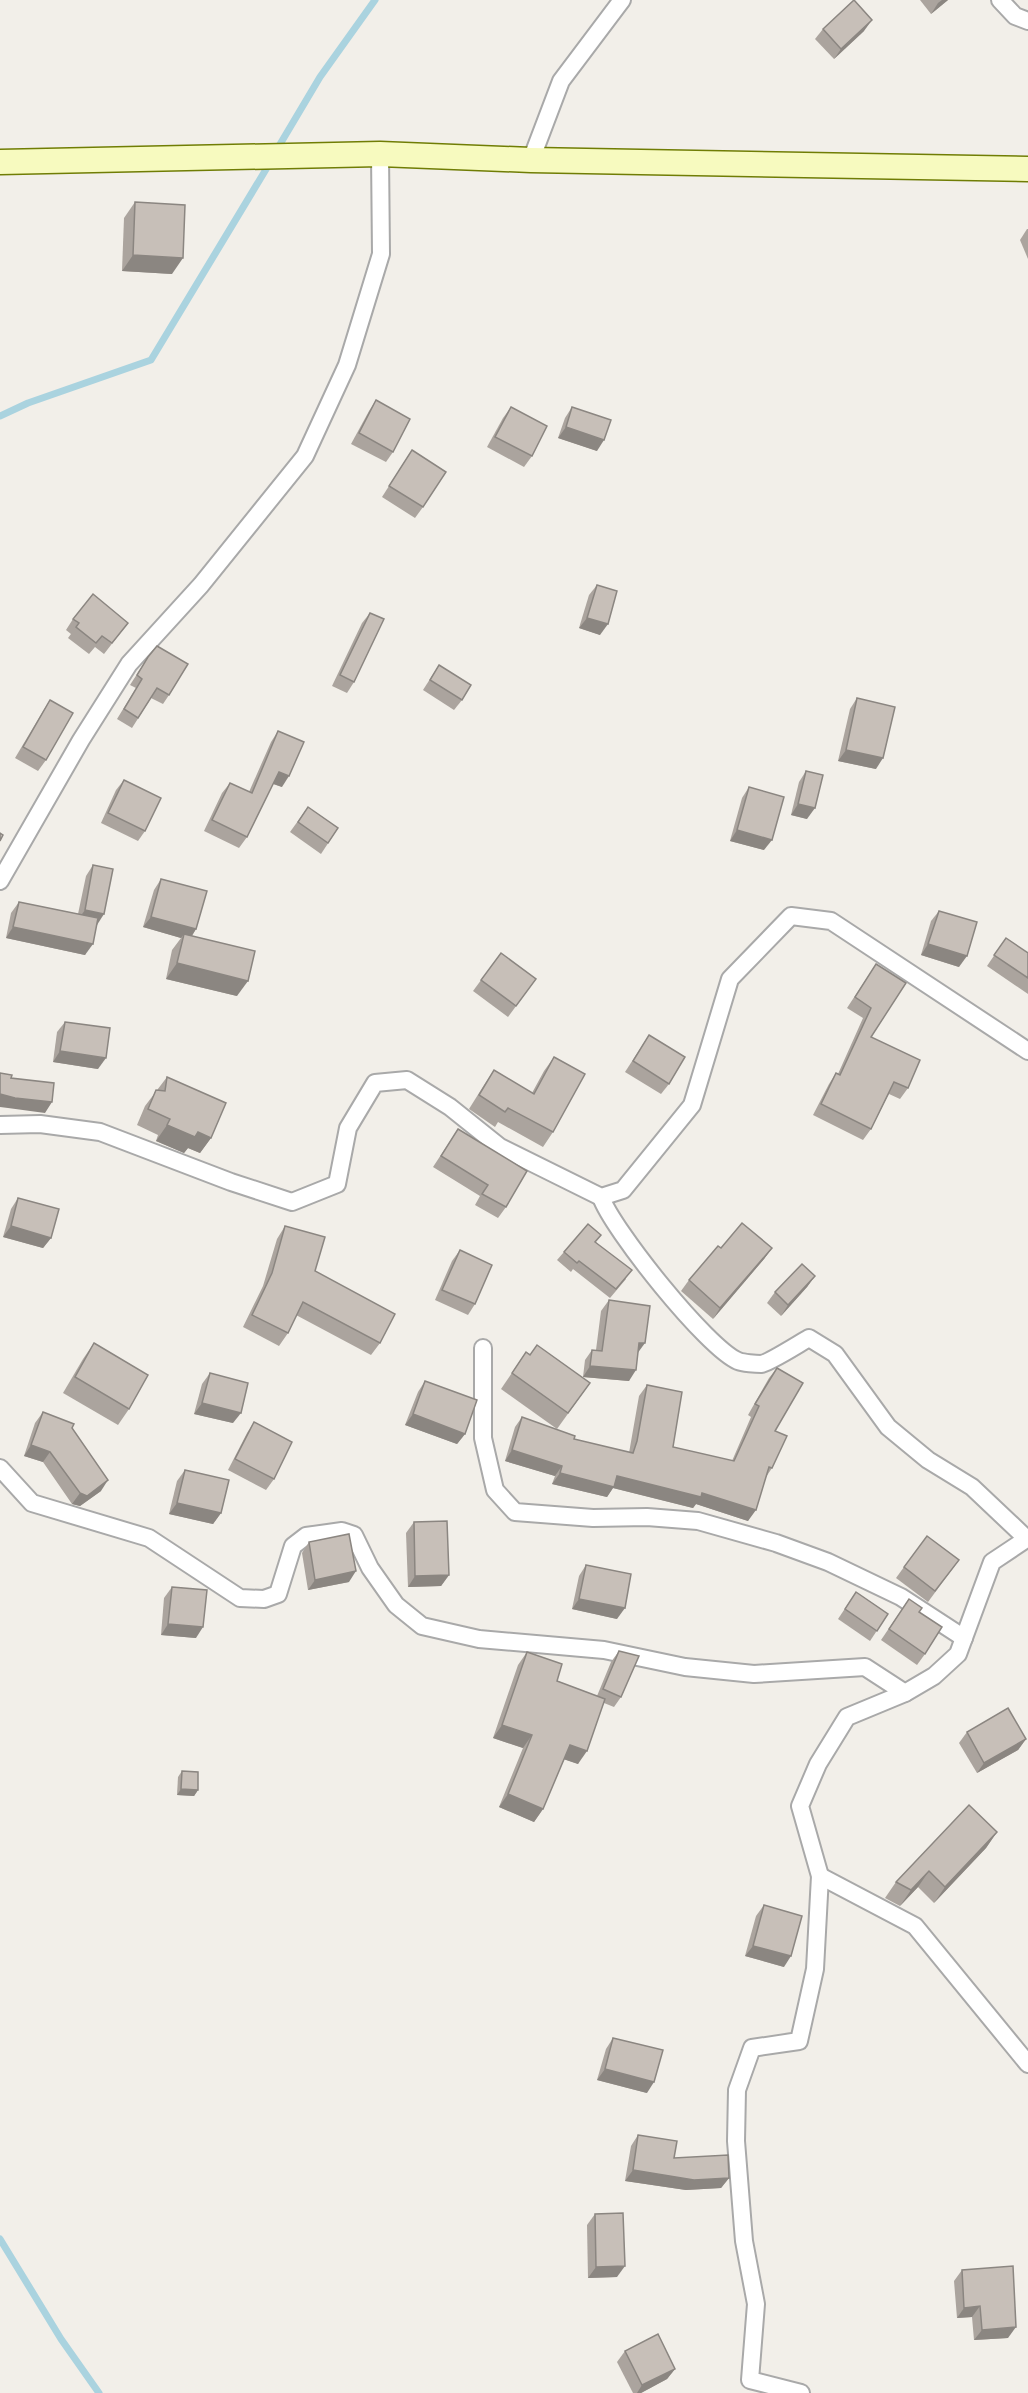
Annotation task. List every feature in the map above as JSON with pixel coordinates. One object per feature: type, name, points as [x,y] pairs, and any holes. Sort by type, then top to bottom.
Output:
[{"type":"main road","points":[[0,162],[380,154],[531,160],[1028,169]]},
{"type":"street","points":[[531,160],[561,81],[622,0]]},
{"type":"street","points":[[1000,0],[1015,16],[1028,21]]},
{"type":"street","points":[[0,881],[81,740],[129,664],[201,585],[306,456],[346,365],[381,254],[380,154]]},
{"type":"street","points":[[601,1197],[623,1191],[692,1105],[730,979],[791,916],[831,921],[1028,1051]]},
{"type":"street","points":[[0,1125],[40,1124],[100,1132],[231,1182],[292,1202],[337,1184],[348,1128],[375,1083],[407,1080],[450,1107],[500,1147],[601,1197],[629,1243],[674,1300],[713,1342],[739,1361],[762,1364],[809,1338],[835,1354],[888,1427],[928,1460],[972,1487],[1027,1538],[992,1562],[958,1654],[934,1676],[905,1693],[847,1717],[818,1764],[800,1806],[820,1876],[814,1969],[800,2040],[752,2048],[737,2090],[736,2141],[744,2241],[756,2304],[750,2380],[801,2393]]},
{"type":"street","points":[[483,1348],[483,1438],[495,1490],[515,1512],[593,1518],[647,1517],[698,1521],[776,1542],[828,1562],[901,1597],[964,1638]]},
{"type":"street","points":[[0,1468],[32,1503],[149,1538],[240,1598],[264,1599],[278,1594],[293,1546],[306,1536],[342,1531],[354,1535],[369,1568],[396,1605],[422,1626],[479,1639],[604,1650],[685,1667],[743,1673],[865,1667],[905,1693]]},
{"type":"street","points":[[820,1876],[915,1926],[1028,2064]]},
{"type":"building","points":[[854,0],[872,20],[841,49],[823,29]]},
{"type":"building","points":[[135,202],[185,205],[183,258],[133,255]]},
{"type":"building","points":[[376,400],[410,419],[393,452],[359,433]]},
{"type":"building","points":[[511,407],[547,426],[532,456],[495,437]]},
{"type":"building","points":[[572,407],[611,420],[604,440],[566,427]]},
{"type":"building","points":[[412,450],[446,472],[423,507],[389,486]]},
{"type":"building","points":[[597,585],[617,591],[608,624],[587,618]]},
{"type":"building","points":[[93,594],[128,623],[112,643],[102,636],[96,643],[76,627],[79,623],[73,619]]},
{"type":"building","points":[[370,613],[384,619],[354,682],[340,675]]},
{"type":"building","points":[[157,646],[188,664],[169,695],[157,688],[138,718],[124,709],[142,679],[137,675]]},
{"type":"building","points":[[439,665],[471,685],[462,700],[430,680]]},
{"type":"building","points":[[857,698],[895,707],[883,758],[846,750]]},
{"type":"building","points":[[50,700],[73,713],[46,760],[23,747]]},
{"type":"building","points":[[278,731],[304,742],[289,776],[279,772],[247,837],[212,820],[230,783],[252,793]]},
{"type":"building","points":[[806,771],[823,775],[815,808],[798,804]]},
{"type":"building","points":[[124,780],[161,798],[145,831],[108,813]]},
{"type":"building","points":[[749,787],[784,797],[772,840],[737,830]]},
{"type":"building","points":[[308,807],[338,828],[328,843],[298,822]]},
{"type":"building","points":[[93,865],[113,869],[104,914],[85,910]]},
{"type":"building","points":[[161,879],[207,891],[196,929],[151,917]]},
{"type":"building","points":[[19,902],[98,918],[93,944],[13,927]]},
{"type":"building","points":[[939,911],[977,922],[967,956],[928,944]]},
{"type":"building","points":[[184,934],[255,951],[248,981],[177,963]]},
{"type":"building","points":[[1006,938],[1028,953],[1028,978],[994,955]]},
{"type":"building","points":[[501,953],[536,979],[516,1006],[481,980]]},
{"type":"building","points":[[876,964],[906,983],[871,1037],[920,1060],[908,1088],[894,1082],[871,1129],[821,1104],[836,1073],[840,1075],[871,1008],[855,997]]},
{"type":"building","points":[[65,1022],[110,1028],[106,1058],[60,1051]]},
{"type":"building","points":[[649,1035],[685,1057],[669,1084],[633,1061]]},
{"type":"building","points":[[554,1057],[585,1074],[553,1132],[508,1108],[505,1112],[479,1095],[494,1070],[534,1094]]},
{"type":"building","points":[[0,1073],[12,1075],[11,1078],[54,1083],[52,1102],[0,1094]]},
{"type":"building","points":[[167,1077],[226,1103],[211,1138],[198,1132],[195,1137],[167,1125],[170,1119],[148,1109],[156,1090],[165,1091]]},
{"type":"building","points":[[458,1129],[527,1171],[506,1207],[482,1194],[488,1185],[441,1156]]},
{"type":"building","points":[[18,1198],[59,1209],[51,1238],[11,1226]]},
{"type":"building","points":[[742,1223],[772,1248],[720,1308],[689,1280],[718,1246],[721,1248]]},
{"type":"building","points":[[588,1224],[601,1235],[595,1242],[632,1270],[616,1289],[564,1252]]},
{"type":"building","points":[[285,1226],[325,1237],[315,1271],[395,1314],[380,1343],[303,1302],[288,1333],[252,1315],[272,1273]]},
{"type":"building","points":[[460,1250],[492,1265],[475,1304],[442,1290]]},
{"type":"building","points":[[802,1264],[815,1276],[788,1305],[775,1292]]},
{"type":"building","points":[[609,1300],[650,1306],[645,1343],[639,1343],[636,1370],[590,1366],[592,1350],[602,1351]]},
{"type":"building","points":[[94,1343],[148,1375],[129,1409],[75,1377]]},
{"type":"building","points":[[537,1345],[590,1383],[568,1413],[512,1373],[526,1352],[530,1355]]},
{"type":"building","points":[[777,1368],[803,1383],[775,1431],[787,1436],[772,1468],[769,1467],[756,1510],[702,1493],[701,1497],[617,1476],[614,1487],[560,1473],[562,1466],[512,1450],[522,1417],[575,1436],[574,1439],[633,1453],[647,1385],[682,1392],[673,1447],[734,1461],[759,1406],[755,1404]]},
{"type":"building","points":[[210,1373],[248,1383],[241,1413],[202,1403]]},
{"type":"building","points":[[425,1381],[477,1400],[465,1434],[413,1414]]},
{"type":"building","points":[[43,1412],[74,1424],[72,1428],[108,1480],[87,1496],[80,1493],[50,1452],[31,1445]]},
{"type":"building","points":[[254,1422],[292,1442],[274,1479],[235,1459]]},
{"type":"building","points":[[185,1470],[229,1480],[221,1513],[177,1503]]},
{"type":"building","points":[[447,1521],[449,1575],[415,1576],[414,1522]]},
{"type":"building","points":[[349,1534],[356,1571],[315,1580],[309,1542]]},
{"type":"building","points":[[927,1536],[959,1560],[935,1591],[904,1567]]},
{"type":"building","points":[[586,1565],[631,1574],[625,1608],[579,1599]]},
{"type":"building","points":[[172,1587],[207,1590],[203,1627],[168,1624]]},
{"type":"building","points":[[856,1592],[888,1614],[877,1631],[845,1609]]},
{"type":"building","points":[[909,1599],[922,1608],[919,1612],[942,1627],[925,1654],[889,1629]]},
{"type":"building","points":[[619,1651],[639,1656],[621,1697],[603,1689]]},
{"type":"building","points":[[527,1652],[562,1664],[557,1681],[605,1699],[587,1751],[570,1745],[543,1809],[508,1794],[532,1735],[502,1725]]},
{"type":"building","points":[[1008,1708],[1026,1739],[984,1763],[967,1732]]},
{"type":"building","points":[[182,1771],[198,1772],[198,1790],[181,1789]]},
{"type":"building","points":[[969,1805],[997,1832],[945,1887],[929,1871],[911,1890],[896,1882]]},
{"type":"building","points":[[764,1905],[802,1916],[791,1956],[753,1946]]},
{"type":"building","points":[[613,2038],[663,2050],[654,2082],[605,2069]]},
{"type":"building","points":[[638,2135],[677,2141],[674,2158],[728,2155],[729,2178],[694,2180],[633,2170]]},
{"type":"building","points":[[623,2213],[625,2266],[596,2267],[595,2214]]},
{"type":"building","points":[[1013,2266],[1016,2327],[982,2330],[980,2306],[964,2308],[962,2270]]},
{"type":"building","points":[[658,2334],[675,2369],[642,2385],[625,2351]]},
{"type":"waterway","points":[[276,151],[320,77],[375,0]]},
{"type":"waterway","points":[[0,416],[28,403],[151,360],[271,161]]},
{"type":"waterway","points":[[0,2239],[61,2339],[99,2393]]}]
